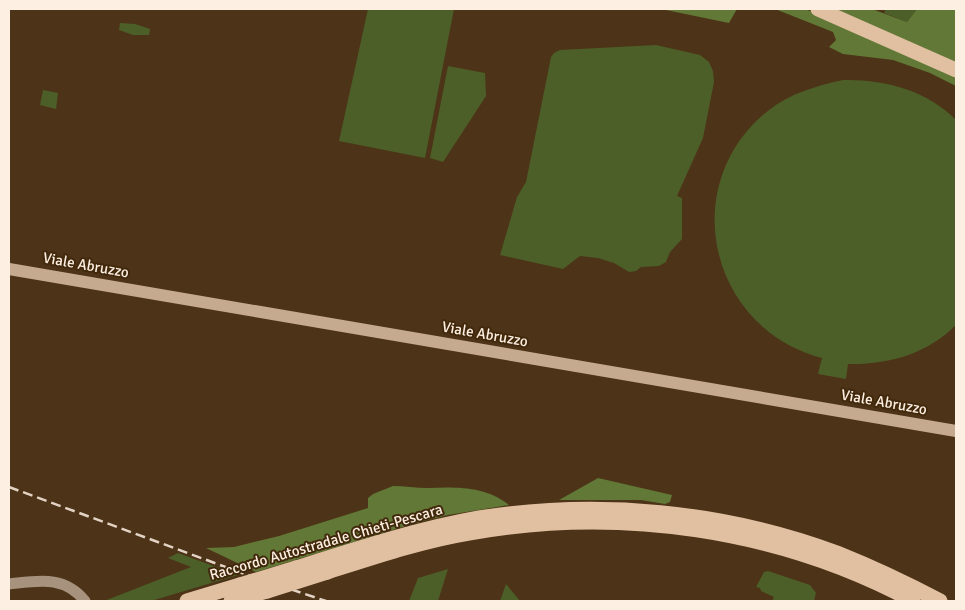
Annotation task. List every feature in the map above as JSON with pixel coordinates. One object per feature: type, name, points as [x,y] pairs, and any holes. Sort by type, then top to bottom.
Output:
[{"type":"highway","points":[[818,9],[956,70]]},
{"type":"highway","name":"Raccordo Autostradale Chieti-Pescara","points":[[248,595],[296,568],[414,532],[498,522],[571,510],[612,510],[662,513],[712,520],[754,535],[795,546],[836,553],[871,567],[940,601]]},
{"type":"highway","name":"Raccordo Autostradale Chieti-Pescara","points":[[187,601],[248,595],[498,522],[546,524],[611,522],[754,535]]},
{"type":"highway","name":"Raccordo Autostradale Chieti-Pescara","points":[[795,546],[913,601]]},
{"type":"main road","name":"Viale Abruzzo","points":[[9,269],[956,432]]},
{"type":"street","points":[[9,584],[43,581],[60,583],[75,590],[85,601]]},
{"type":"green space","points":[[368,9],[454,9],[425,158],[339,141]]},
{"type":"green space","points":[[661,9],[737,9],[729,23]]},
{"type":"green space","points":[[775,9],[805,9],[825,17],[956,75],[956,86],[930,73],[893,60],[843,54],[829,47],[836,40],[833,32]]},
{"type":"green space","points":[[834,9],[872,9],[907,22],[917,9],[956,9],[956,63]]},
{"type":"green space","points":[[886,9],[917,9],[907,22],[884,13]]},
{"type":"green space","points":[[120,23],[135,24],[150,29],[149,35],[133,35],[119,30]]},
{"type":"green space","points":[[656,45],[700,55],[709,62],[713,71],[714,82],[703,138],[677,196],[682,198],[682,239],[670,252],[666,262],[659,266],[641,267],[636,271],[629,272],[614,263],[598,258],[580,256],[563,269],[500,255],[517,197],[526,182],[551,57],[560,50]]},
{"type":"green space","points":[[448,66],[485,73],[486,96],[443,162],[430,158]]},
{"type":"green space","points":[[843,80],[889,84],[904,88],[932,101],[956,120],[956,325],[933,343],[906,356],[878,362],[848,364],[846,379],[818,374],[822,358],[783,342],[753,317],[731,286],[718,250],[715,213],[722,175],[740,140],[777,104],[804,91]]},
{"type":"green space","points":[[43,90],[58,93],[56,109],[40,105]]},
{"type":"green space","points":[[598,478],[672,495],[670,502],[665,504],[641,500],[559,500]]},
{"type":"green space","points":[[393,486],[470,489],[490,494],[509,505],[448,515],[409,525],[256,572],[206,548],[234,547],[279,536],[368,508],[368,498]]},
{"type":"green space","points":[[178,553],[238,575],[151,601],[104,601],[191,567],[168,558]]},
{"type":"green space","points":[[448,569],[438,601],[409,601],[418,578]]},
{"type":"green space","points":[[768,571],[810,585],[816,593],[814,601],[772,601],[774,597],[756,587],[764,572]]},
{"type":"green space","points":[[506,584],[520,601],[500,601]]},
{"type":"railway","points":[[9,487],[239,572],[326,601]]}]
